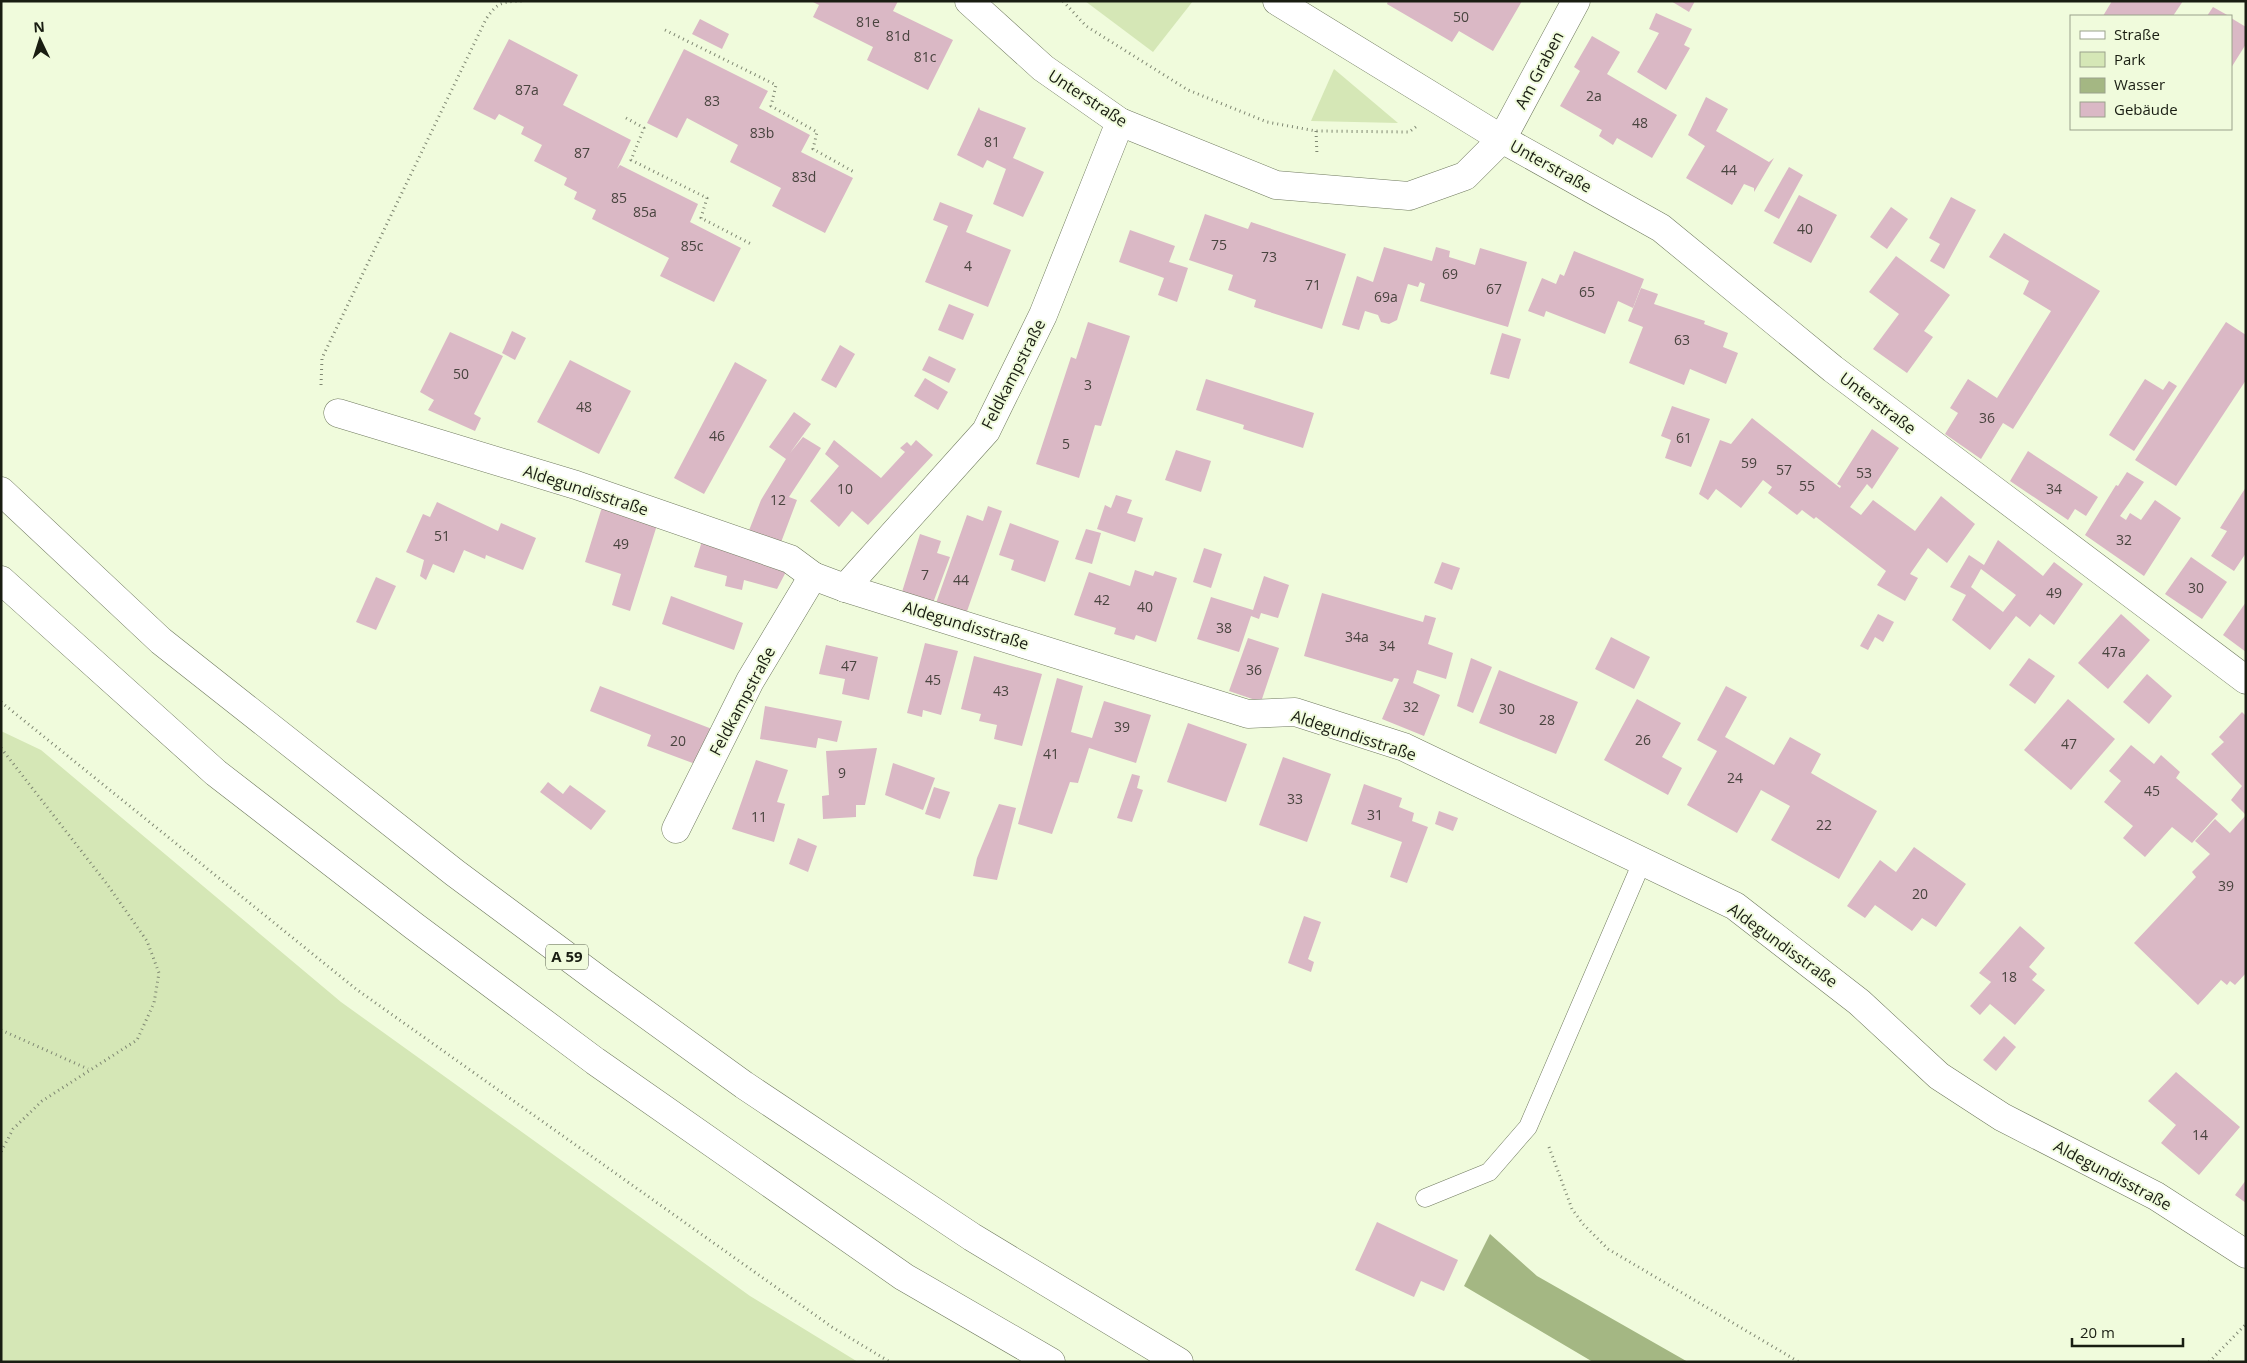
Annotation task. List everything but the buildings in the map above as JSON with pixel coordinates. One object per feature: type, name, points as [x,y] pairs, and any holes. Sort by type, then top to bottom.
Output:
[{"type":"main road","name":"Unterstraße","points":[[969,1],[1043,68],[1120,122],[1276,185],[1409,196],[1465,176],[1502,139]]},
{"type":"main road","name":"Unterstraße","points":[[1277,1],[1502,139],[1661,228],[1841,375],[2246,680]]},
{"type":"main road","name":"Am Graben","points":[[1502,139],[1576,1]]},
{"type":"main road","name":"Feldkampstraße","points":[[845,588],[986,430],[1043,315],[1120,122]]},
{"type":"main road","name":"Aldegundisstraße","points":[[338,413],[585,488],[790,559],[813,576],[845,588],[1248,714],[1295,712],[1404,748],[1735,906],[1859,1002],[1939,1076],[2002,1117],[2156,1196],[2246,1254]]},
{"type":"main road","name":"A 59","points":[[1,491],[160,641],[439,861],[603,983],[744,1085],[972,1237],[1179,1362]]},
{"type":"main road","name":"Feldkampstraße","points":[[676,829],[750,681],[813,576]]},
{"type":"main road","points":[[1,580],[216,773],[414,926],[595,1061],[904,1277],[1051,1362]]},
{"type":"lane","points":[[1425,1198],[1489,1172],[1528,1127],[1642,862]]},
{"type":"path","points":[[338,413],[321,387],[322,358],[486,19],[496,6],[504,2],[522,1]]},
{"type":"path","points":[[1063,1],[1086,26],[1188,90],[1268,122],[1316,131],[1409,132],[1445,104]]},
{"type":"path","points":[[665,30],[776,85],[771,106],[817,132],[812,149],[854,172]]},
{"type":"path","points":[[626,118],[644,128],[631,160],[707,198],[701,218],[751,244]]},
{"type":"path","points":[[1,702],[356,988],[832,1327],[890,1362]]},
{"type":"path","points":[[1,748],[107,884],[147,941],[159,973],[154,1003],[137,1040],[89,1069],[42,1101],[13,1129],[1,1152]]},
{"type":"path","points":[[1,1030],[89,1069]]},
{"type":"path","points":[[1528,1127],[1546,1139],[1572,1209],[1583,1224],[1608,1249],[1798,1362]]},
{"type":"path","points":[[2209,1362],[2246,1324]]},
{"type":"green space","points":[[1085,1],[1193,1],[1153,52]]},
{"type":"green space","points":[[1334,69],[1398,123],[1311,121]]},
{"type":"green space","points":[[1,731],[41,750],[341,1002],[750,1296],[858,1362],[1,1362]]},
{"type":"water","points":[[1490,1234],[1537,1276],[1688,1362],[1593,1362],[1464,1286]]}]
